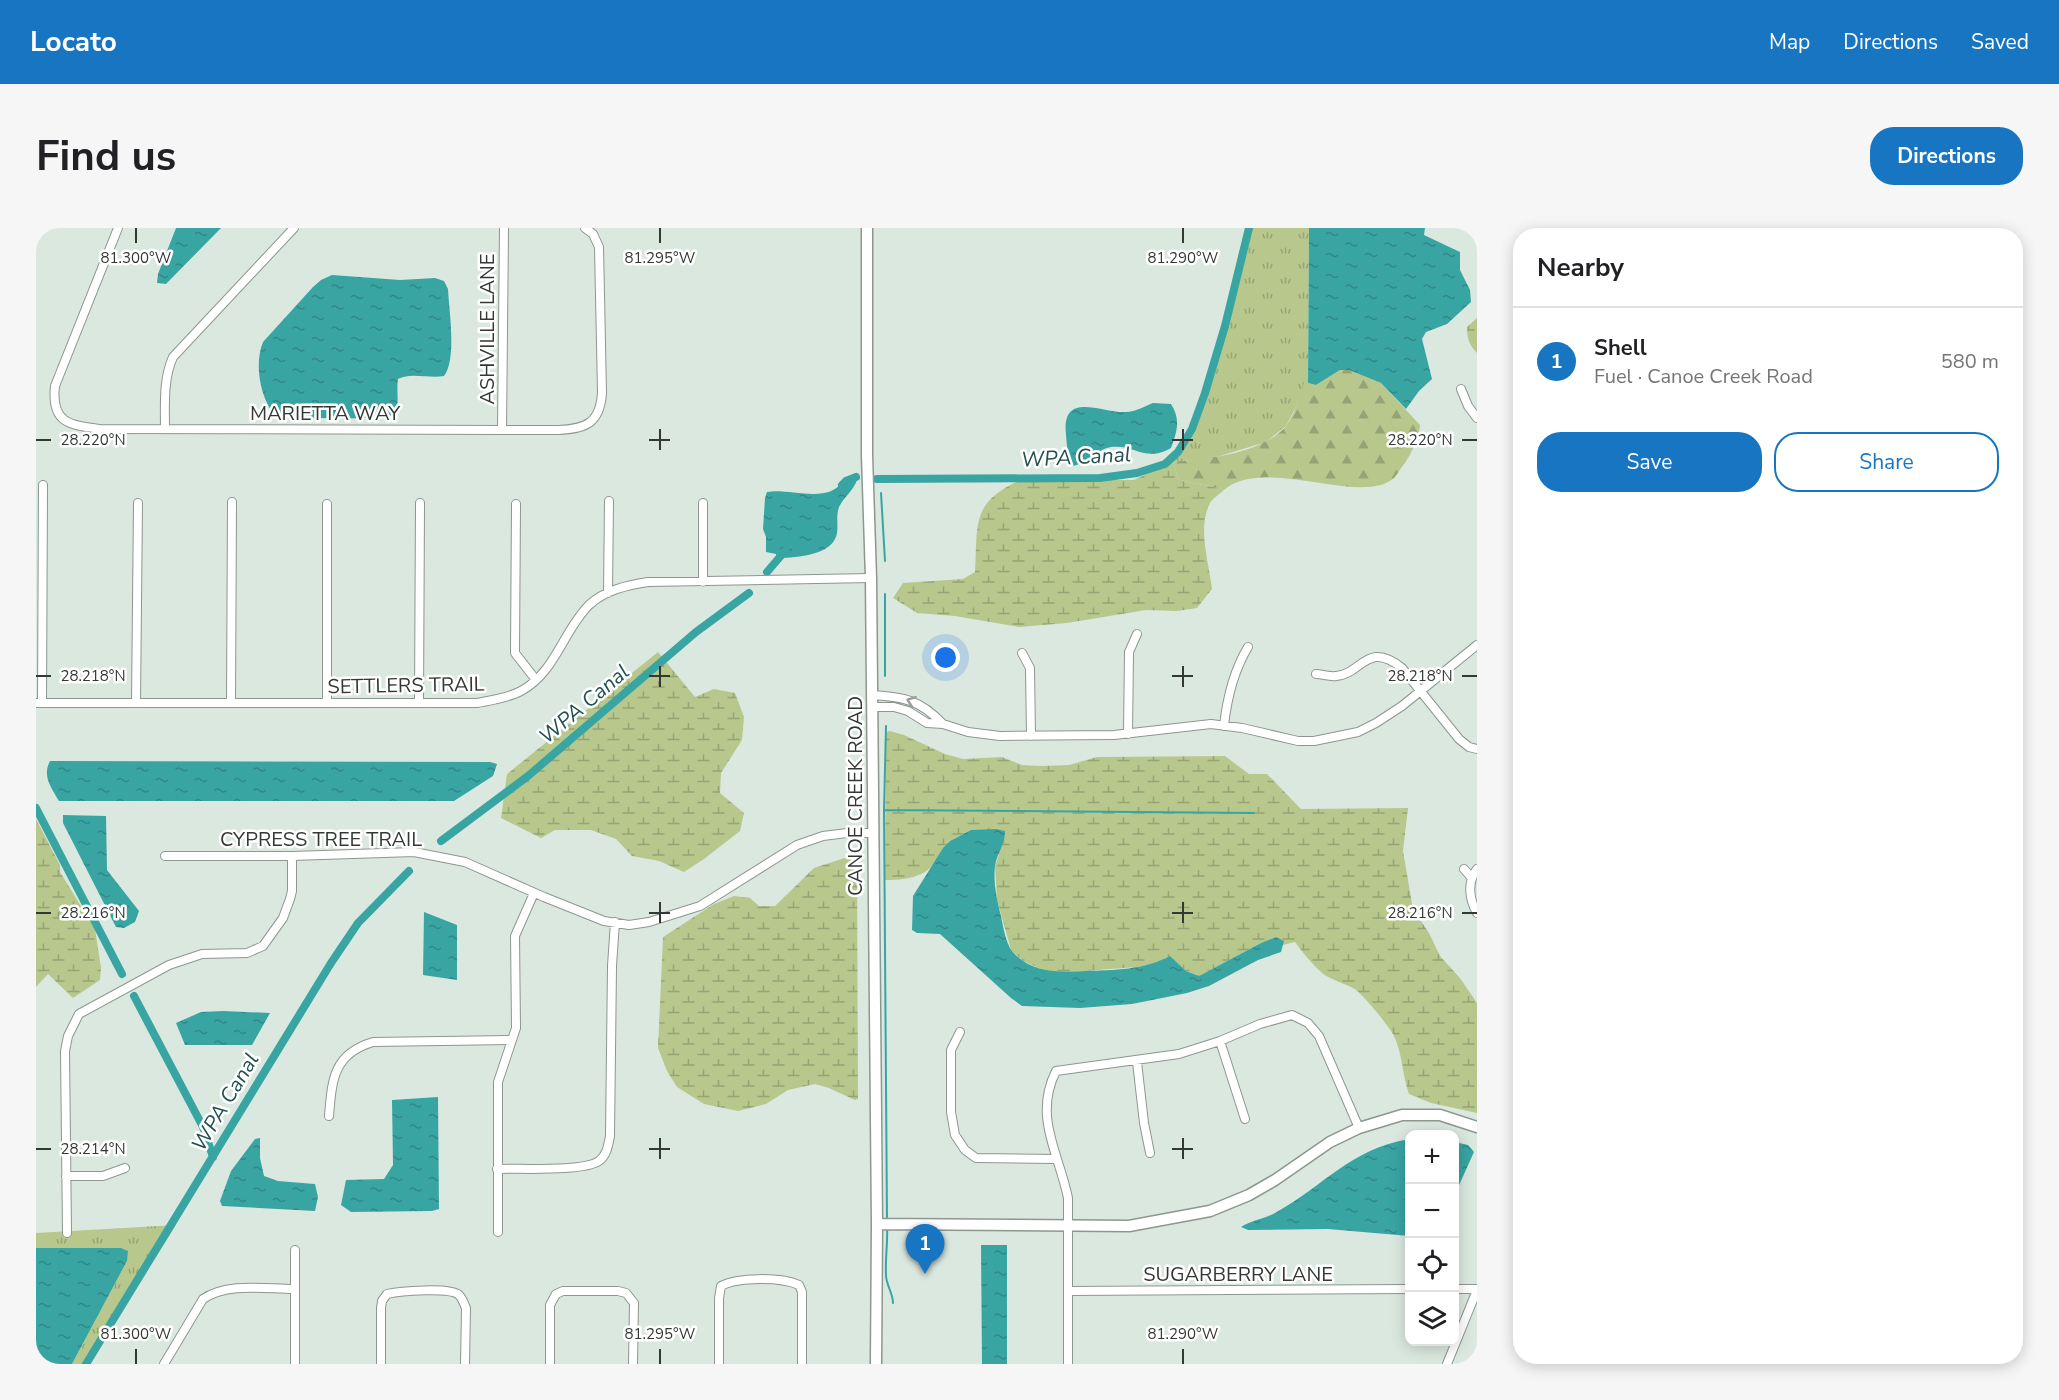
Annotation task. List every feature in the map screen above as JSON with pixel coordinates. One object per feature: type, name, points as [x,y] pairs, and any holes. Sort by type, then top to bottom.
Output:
[{"type":"main road","name":"CANOE CREEK ROAD","points":[[867,228],[867,455],[871,578],[877,1224],[876,1364]]},
{"type":"main road","points":[[877,1224],[1129,1226],[1210,1211],[1249,1195],[1330,1142],[1359,1128],[1402,1115],[1440,1115],[1477,1127]]},
{"type":"street","name":"MARIETTA WAY","points":[[118,228],[55,386],[53,399],[56,408],[63,421],[74,426],[99,429],[502,430],[574,429],[588,425],[595,418],[601,406],[599,247],[593,234],[585,228]]},
{"type":"street","points":[[165,429],[166,379],[173,357],[294,228]]},
{"type":"street","name":"ASHVILLE LANE","points":[[502,430],[504,228]]},
{"type":"street","points":[[1461,389],[1468,406],[1477,418]]},
{"type":"street","points":[[39,703],[39,532],[43,485]]},
{"type":"street","points":[[608,593],[609,501]]},
{"type":"street","points":[[136,703],[138,502]]},
{"type":"street","points":[[231,703],[232,502]]},
{"type":"street","points":[[419,703],[420,503]]},
{"type":"street","points":[[703,503],[703,582]]},
{"type":"street","points":[[327,504],[327,703]]},
{"type":"street","points":[[516,504],[515,653],[536,680]]},
{"type":"street","name":"SETTLERS TRAIL","points":[[39,703],[477,703],[501,699],[522,690],[536,680],[550,664],[578,618],[591,603],[625,586],[648,582],[871,578]]},
{"type":"street","points":[[1128,734],[1129,652],[1137,634]]},
{"type":"street","points":[[872,707],[894,707],[909,711],[927,723],[943,724],[968,732],[1000,736],[1128,734],[1211,724],[1298,741],[1335,738],[1358,732],[1376,723],[1477,645]]},
{"type":"street","points":[[1224,726],[1228,694],[1239,661],[1248,647]]},
{"type":"street","points":[[1022,653],[1030,668],[1031,736]]},
{"type":"street","points":[[1316,674],[1335,676],[1345,674],[1363,661],[1372,658],[1393,661],[1402,668],[1459,740],[1477,749]]},
{"type":"street","points":[[872,695],[910,699],[933,713],[943,724]]},
{"type":"street","name":"CYPRESS TREE TRAIL","points":[[165,856],[292,856],[414,852],[465,862],[604,921],[629,925],[649,922],[700,906],[797,845],[823,836],[873,833]]},
{"type":"street","points":[[67,1233],[65,1051],[68,1036],[79,1014],[169,965],[202,954],[247,953],[263,946],[283,918],[290,899],[292,856]]},
{"type":"street","points":[[1464,869],[1471,877]]},
{"type":"street","points":[[1477,869],[1471,877],[1470,892],[1477,913]]},
{"type":"street","points":[[498,1232],[498,1082],[516,1028],[515,936],[534,893]]},
{"type":"street","points":[[497,1169],[591,1165],[600,1160],[607,1151],[610,1136],[612,966],[615,922]]},
{"type":"street","points":[[1068,1364],[1068,1198],[1064,1177],[1056,1159],[1049,1132],[1045,1100],[1056,1071],[1137,1062],[1179,1054],[1278,1018],[1292,1016],[1308,1023],[1319,1036],[1359,1128]]},
{"type":"street","points":[[960,1032],[951,1050],[951,1112],[955,1135],[965,1150],[976,1158],[1056,1159]]},
{"type":"street","points":[[329,1116],[332,1081],[348,1055],[361,1045],[373,1042],[512,1040]]},
{"type":"street","points":[[1220,1041],[1245,1119]]},
{"type":"street","points":[[1137,1062],[1150,1153]]},
{"type":"street","points":[[66,1176],[103,1176],[125,1168]]},
{"type":"street","points":[[295,1250],[295,1364]]},
{"type":"street","points":[[719,1364],[719,1298],[721,1286],[731,1280],[788,1280],[799,1285],[802,1292],[802,1364]]},
{"type":"street","points":[[164,1364],[203,1299],[213,1293],[226,1289],[294,1289]]},
{"type":"street","name":"SUGARBERRY LANE","points":[[1068,1291],[1405,1289]]},
{"type":"street","points":[[1447,1364],[1477,1290],[1459,1289]]},
{"type":"street","points":[[381,1364],[381,1308],[382,1301],[387,1294],[448,1291],[458,1294],[466,1308],[465,1364]]},
{"type":"street","points":[[550,1364],[550,1305],[556,1294],[563,1291],[618,1291],[626,1293],[634,1303],[633,1364]]},
{"type":"green space","points":[[1251,228],[1309,228],[1308,374],[1296,407],[1286,426],[1266,442],[1207,460],[1173,461],[1200,417]]},
{"type":"green space","points":[[1477,318],[1477,353],[1469,341],[1467,327]]},
{"type":"green space","points":[[1340,370],[1349,370],[1381,383],[1420,425],[1413,450],[1394,478],[1379,485],[1359,487],[1264,477],[1242,481],[1224,490],[1178,479],[1173,461],[1234,453],[1276,435],[1290,420],[1308,374],[1308,383],[1316,385]]},
{"type":"green space","points":[[1173,461],[1178,479],[1224,490],[1211,501],[1206,513],[1204,534],[1212,589],[1197,608],[1177,611],[1146,610],[1067,623],[1019,627],[955,616],[917,613],[893,598],[903,583],[963,579],[975,572],[977,528],[980,517],[992,497],[1020,480],[1134,480]]},
{"type":"green space","points":[[658,652],[695,697],[714,689],[735,693],[744,717],[742,740],[721,773],[720,793],[744,813],[740,831],[684,872],[659,861],[632,856],[616,839],[591,830],[555,830],[541,838],[501,818],[507,774]]},
{"type":"green space","points":[[890,731],[963,759],[1002,757],[1022,765],[1069,765],[1097,757],[1225,756],[1249,774],[1267,774],[1301,809],[1408,808],[1403,851],[1413,909],[1429,933],[1440,956],[1460,978],[1477,1003],[1477,1113],[1431,1103],[1409,1094],[1397,1043],[1387,1025],[1360,993],[1322,973],[1295,942],[1283,945],[1283,941],[1276,937],[1199,976],[1186,971],[1170,957],[1158,963],[1138,967],[1056,973],[1023,961],[1011,950],[997,900],[995,866],[999,855],[971,830],[950,841],[926,871],[907,878],[885,880],[886,732]]},
{"type":"green space","points":[[36,819],[60,865],[60,872],[95,929],[101,968],[100,980],[73,998],[48,974],[36,987]]},
{"type":"green space","points":[[857,854],[858,1099],[855,1100],[815,1084],[788,1090],[766,1104],[738,1111],[704,1104],[677,1087],[667,1071],[658,1048],[663,937],[714,904],[734,896],[750,898],[759,906],[775,906],[814,868]]},
{"type":"green space","points":[[176,1225],[88,1364],[72,1364],[127,1261],[121,1248],[36,1248],[36,1233]]},
{"type":"water","points":[[176,228],[221,228],[166,284],[157,283],[158,274]]},
{"type":"water","points":[[1309,228],[1425,228],[1424,235],[1460,252],[1460,270],[1470,290],[1471,302],[1447,324],[1426,332],[1422,339],[1432,379],[1419,391],[1406,409],[1381,383],[1349,370],[1340,370],[1316,385],[1308,383]]},
{"type":"water","points":[[332,275],[400,280],[435,278],[444,281],[448,289],[451,347],[448,368],[444,376],[409,376],[398,379],[395,415],[319,418],[274,415],[265,399],[259,370],[263,342],[313,287]]},
{"type":"water","points":[[1153,403],[1171,404],[1176,415],[1177,426],[1171,448],[1154,454],[1111,447],[1086,462],[1074,466],[1069,455],[1066,435],[1066,421],[1070,412],[1086,407],[1129,412]]},
{"type":"water","points":[[843,480],[857,480],[839,507],[836,535],[831,545],[817,552],[800,556],[776,558],[776,554],[766,552],[766,537],[763,529],[767,492],[819,494],[837,488]]},
{"type":"water","points":[[50,761],[490,762],[497,764],[493,776],[454,801],[59,801],[47,777]]},
{"type":"water","points":[[63,815],[106,816],[107,870],[139,911],[135,922],[124,928],[116,927],[63,823]]},
{"type":"water","points":[[971,830],[1005,831],[1004,841],[996,861],[995,885],[1005,935],[1012,951],[1027,964],[1036,968],[1065,972],[1118,970],[1140,967],[1170,956],[1186,971],[1199,976],[1276,937],[1284,941],[1281,952],[1258,960],[1209,986],[1187,993],[1132,1004],[1080,1008],[1022,1006],[940,934],[917,933],[912,930],[913,896],[943,848],[950,841]]},
{"type":"water","points":[[424,912],[457,925],[457,980],[423,975]]},
{"type":"water","points":[[201,1012],[270,1013],[252,1045],[185,1045],[176,1023]]},
{"type":"water","points":[[438,1097],[439,1209],[351,1212],[341,1205],[346,1180],[384,1179],[393,1165],[392,1100]]},
{"type":"water","points":[[260,1138],[260,1158],[264,1176],[278,1181],[315,1184],[318,1197],[315,1211],[222,1206],[220,1201],[231,1171],[255,1139]]},
{"type":"water","points":[[1405,1140],[1405,1236],[1328,1229],[1248,1230],[1241,1227],[1275,1213],[1354,1160],[1388,1144]]},
{"type":"water","points":[[1459,1143],[1468,1145],[1474,1152],[1459,1185]]},
{"type":"water","points":[[981,1245],[1007,1245],[1007,1364],[982,1364]]},
{"type":"water","points":[[36,1248],[121,1248],[128,1251],[127,1261],[72,1364],[36,1364]]},
{"type":"waterway","name":"WPA Canal","points":[[877,479],[1100,478],[1137,473],[1165,464],[1178,452],[1192,429],[1205,393],[1225,326],[1249,228]]},
{"type":"waterway","name":"WPA Canal","points":[[842,485],[856,477]]},
{"type":"waterway","points":[[881,493],[885,561]]},
{"type":"waterway","name":"WPA Canal","points":[[767,572],[785,551]]},
{"type":"waterway","name":"WPA Canal","points":[[441,841],[528,776],[696,632],[749,593]]},
{"type":"waterway","points":[[885,594],[885,676]]},
{"type":"waterway","points":[[886,726],[884,810],[1254,813]]},
{"type":"waterway","points":[[36,808],[122,974]]},
{"type":"waterway","points":[[884,810],[887,1221]]},
{"type":"waterway","name":"WPA Canal","points":[[86,1364],[331,963],[358,923],[409,871]]},
{"type":"waterway","points":[[134,996],[203,1127],[213,1157]]},
{"type":"waterway","points":[[887,1226],[886,1275],[893,1303]]},
{"type":"place","name":"Shell","points":[[925,1274]]}]
